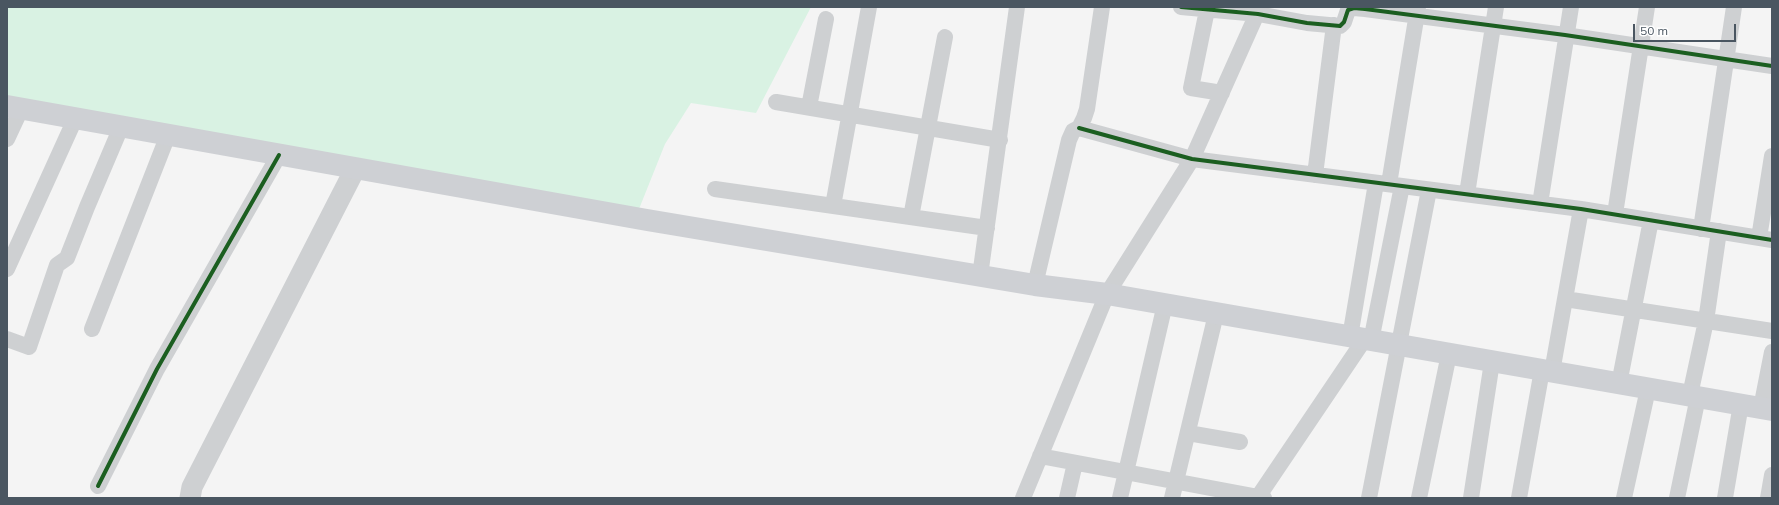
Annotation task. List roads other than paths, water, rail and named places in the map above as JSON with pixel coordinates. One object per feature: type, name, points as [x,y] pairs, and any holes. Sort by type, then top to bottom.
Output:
[{"type":"main road","points":[[14,107],[354,169],[980,276],[1107,294],[1758,407]]},
{"type":"street","points":[[833,206],[869,7]]},
{"type":"street","points":[[980,276],[1000,140],[1017,7]]},
{"type":"street","points":[[1035,285],[1069,140],[1073,131],[1078,128],[1084,118],[1087,109],[1102,7]]},
{"type":"street","points":[[1181,7],[1207,10],[1259,10],[1307,22],[1340,26],[1344,22],[1348,8],[1418,11],[1493,26],[1772,66]]},
{"type":"street","points":[[1467,194],[1496,7]]},
{"type":"street","points":[[1540,204],[1571,7]]},
{"type":"street","points":[[1615,214],[1647,7]]},
{"type":"street","points":[[1701,228],[1734,7]]},
{"type":"street","points":[[1207,10],[1191,88],[1222,93]]},
{"type":"street","points":[[1023,498],[1107,294],[1192,159],[1259,10]]},
{"type":"street","points":[[1040,456],[1176,482],[1229,495],[1261,497],[1362,339],[1418,11]]},
{"type":"street","points":[[809,107],[826,19]]},
{"type":"street","points":[[1315,175],[1334,25]]},
{"type":"street","points":[[911,217],[944,37]]},
{"type":"street","points":[[776,102],[1000,140]]},
{"type":"street","points":[[7,139],[14,107]]},
{"type":"street","points":[[7,269],[75,119]]},
{"type":"street","points":[[7,339],[29,348],[58,265],[67,258],[121,127]]},
{"type":"street","points":[[1078,128],[1192,159],[1581,209],[1765,239],[1772,156]]},
{"type":"street","points":[[92,329],[168,136]]},
{"type":"street","points":[[98,486],[158,369],[279,155]]},
{"type":"street","points":[[190,498],[192,487],[354,169]]},
{"type":"street","points":[[1362,339],[1389,184]]},
{"type":"street","points":[[715,189],[987,228]]},
{"type":"street","points":[[1369,498],[1429,190]]},
{"type":"street","points":[[1519,498],[1547,371],[1565,299],[1581,209]]},
{"type":"street","points":[[1619,384],[1632,309],[1651,220]]},
{"type":"street","points":[[1677,498],[1719,231]]},
{"type":"street","points":[[1565,299],[1772,331]]},
{"type":"street","points":[[1120,498],[1165,304]]},
{"type":"street","points":[[1172,498],[1216,314]]},
{"type":"street","points":[[1725,498],[1758,407],[1772,352]]},
{"type":"street","points":[[1418,498],[1449,354]]},
{"type":"street","points":[[1470,498],[1492,362]]},
{"type":"street","points":[[1624,498],[1648,388]]},
{"type":"street","points":[[1188,433],[1240,442]]},
{"type":"street","points":[[1067,498],[1076,463]]},
{"type":"street","points":[[1768,498],[1772,475]]}]
